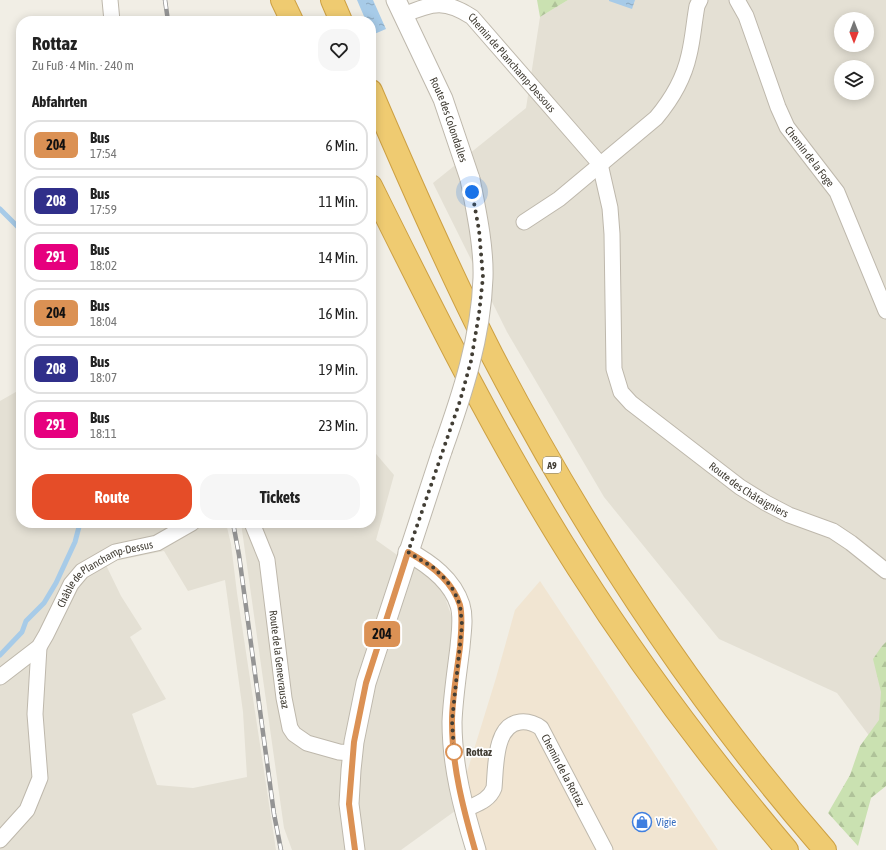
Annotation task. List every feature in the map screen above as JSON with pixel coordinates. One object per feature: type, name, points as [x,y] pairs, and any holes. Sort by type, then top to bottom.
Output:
[{"type":"highway","points":[[282,0],[290,16]]},
{"type":"highway","points":[[332,0],[339,16]]},
{"type":"highway","name":"A9","points":[[376,102],[422,206],[491,352],[549,459],[602,548],[674,657],[788,808],[825,850]]},
{"type":"highway","points":[[376,196],[425,295],[495,427],[578,568],[658,686],[711,758],[786,850]]},
{"type":"street","points":[[110,0],[112,16]]},
{"type":"street","points":[[524,222],[559,199],[656,118],[667,104],[680,81],[689,55],[697,6],[700,0]]},
{"type":"street","name":"Chemin de la Foge","points":[[737,0],[746,16],[778,107],[787,127],[837,192],[886,311]]},
{"type":"street","name":"Chemin de Planchamp-Dessous","points":[[400,8],[442,3],[451,4],[464,10],[600,164],[610,208],[612,234],[614,369],[620,392]]},
{"type":"street","name":"Route des Colondalles","points":[[355,850],[349,804],[352,753],[366,683],[408,552],[460,401],[471,361],[479,314],[483,277],[479,230],[470,179],[443,99],[400,8]]},
{"type":"street","name":"Route des Châtaigniers","points":[[620,392],[630,403],[740,486],[766,503],[789,515],[833,532],[851,543],[886,571]]},
{"type":"street","name":"Châble de Planchamp-Dessus","points":[[0,677],[39,647],[71,584],[82,571],[115,552],[157,543],[183,528]]},
{"type":"street","name":"Route de la Genevrausaz","points":[[254,528],[267,560],[285,704],[290,728],[294,734],[307,743],[338,752],[352,753]]},
{"type":"street","points":[[408,552],[434,568],[446,580],[454,591],[460,605],[462,625],[452,721],[455,759],[464,810],[476,850]]},
{"type":"street","name":"Châble de Planchamp-Dessus","points":[[0,840],[27,810],[40,778],[35,714],[39,647]]},
{"type":"street","name":"Chemin de la Rottaz","points":[[464,810],[490,797],[494,788],[499,746],[506,729],[519,722],[536,724],[541,728],[605,850]]},
{"type":"shaded area","points":[[568,0],[886,0],[886,758],[837,693],[719,639],[604,497],[507,332],[433,183],[526,108],[540,17]]},
{"type":"shaded area","points":[[16,392],[16,528],[227,528],[231,544],[276,850],[0,850],[0,401]],"holes":[[[164,551],[188,591],[225,580],[243,712],[247,777],[193,788],[157,785],[132,714],[166,699],[130,637],[142,629],[121,596],[105,563]]]},
{"type":"shaded area","points":[[376,454],[394,475],[376,540],[441,586],[456,629],[447,720],[455,811],[401,850],[292,850],[284,828],[242,528],[376,528]]},
{"type":"shaded area","points":[[540,581],[718,850],[477,850],[455,811],[496,678],[515,610]]},
{"type":"green space","points":[[537,0],[568,0],[540,17]]},
{"type":"green space","points":[[886,642],[886,786],[871,798],[858,846],[828,813],[850,775],[860,746],[879,720],[881,692],[873,659]]},
{"type":"water","points":[[357,0],[373,0],[386,29],[376,33],[376,16],[364,16]]},
{"type":"water","points":[[609,0],[635,0],[632,9]]},
{"type":"waterway","points":[[0,209],[16,225]]},
{"type":"waterway","points":[[0,655],[22,632],[26,621],[44,603],[56,583],[75,542],[79,528]]},
{"type":"railway","points":[[165,0],[167,16]]},
{"type":"railway","points":[[234,528],[239,555],[274,814],[281,850]]},
{"type":"bus line","name":"204","points":[[355,850],[349,804],[354,742],[366,683],[408,552],[434,568],[446,580],[454,591],[460,605],[462,625],[452,721],[453,742],[459,790],[475,850]]},
{"type":"place","name":"Rottaz","points":[[454,752]]},
{"type":"place","name":"Vigie","points":[[642,822]]},
{"type":"route","points":[[454,752],[452,721],[462,625],[460,605],[454,591],[446,580],[434,568],[408,552],[460,401],[471,361],[479,314],[483,277],[479,230],[472,192]]}]
